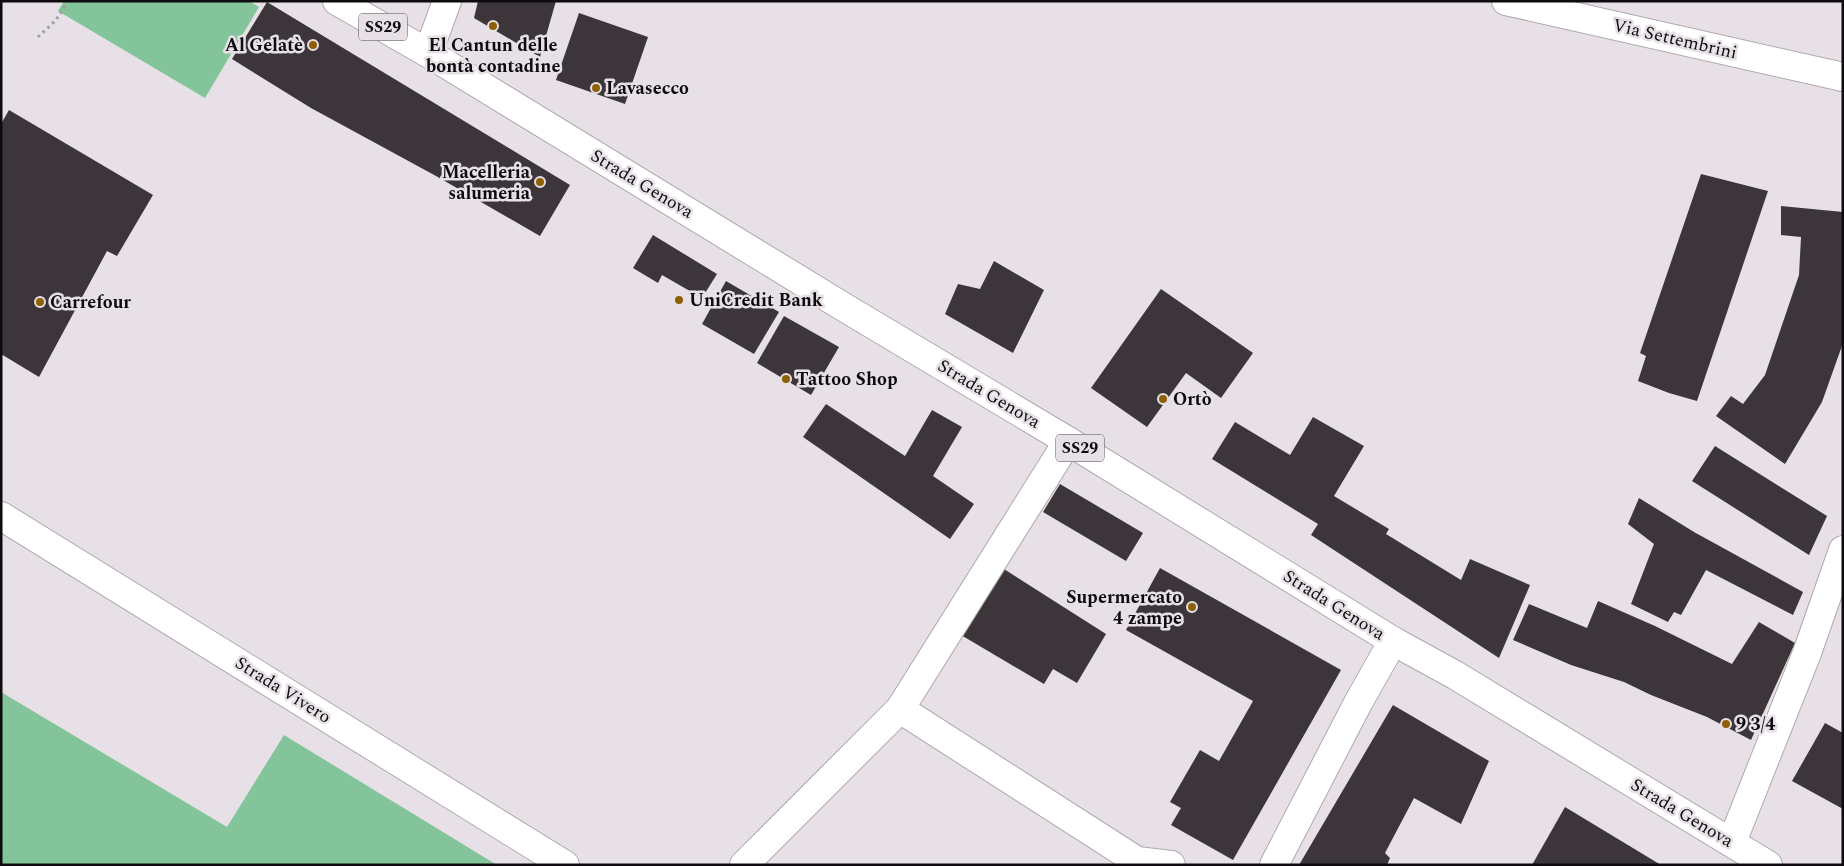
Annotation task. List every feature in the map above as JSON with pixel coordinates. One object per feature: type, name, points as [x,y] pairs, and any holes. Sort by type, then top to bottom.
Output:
[{"type":"street","name":"Strada Genova","points":[[337,1],[428,53],[847,309],[1068,441],[1393,641],[1455,675],[1768,865]]},
{"type":"street","points":[[428,53],[447,1]]},
{"type":"street","name":"Via Settembrini","points":[[1506,1],[1843,77]]},
{"type":"street","points":[[744,865],[900,709],[1068,441]]},
{"type":"street","name":"Strada Vivero","points":[[1,516],[565,865]]},
{"type":"street","points":[[1732,842],[1807,653],[1843,550]]},
{"type":"street","points":[[1274,865],[1358,702],[1393,641]]},
{"type":"street","points":[[900,709],[1137,861],[1171,865]]},
{"type":"path","points":[[38,38],[56,20],[68,1]]},
{"type":"green space","points":[[64,1],[249,1],[259,7],[205,98],[58,11]]},
{"type":"green space","points":[[1,692],[227,827],[284,735],[497,865],[1,865]]},
{"type":"building","points":[[478,1],[556,1],[540,57],[474,18]]},
{"type":"building","points":[[267,2],[570,185],[540,236],[436,176],[311,108],[232,59]]},
{"type":"building","points":[[579,13],[648,37],[625,104],[556,80]]},
{"type":"building","points":[[9,110],[153,195],[117,256],[107,251],[39,377],[1,354],[1,124]]},
{"type":"building","points":[[1701,174],[1768,191],[1697,401],[1638,381],[1646,356],[1640,353]]},
{"type":"building","points":[[1781,206],[1843,212],[1843,343],[1822,402],[1785,464],[1716,416],[1731,396],[1743,404],[1765,375],[1799,275],[1801,237],[1781,235]]},
{"type":"building","points":[[653,235],[717,274],[702,298],[662,275],[658,283],[633,268]]},
{"type":"building","points":[[994,261],[1044,290],[1013,353],[945,314],[958,284],[980,289]]},
{"type":"building","points":[[726,281],[779,312],[754,354],[702,324]]},
{"type":"building","points":[[1161,289],[1253,353],[1221,398],[1186,373],[1147,427],[1091,388]]},
{"type":"building","points":[[784,316],[839,347],[811,395],[757,363]]},
{"type":"building","points":[[826,404],[905,456],[932,410],[962,427],[933,476],[974,504],[950,539],[803,437]]},
{"type":"building","points":[[1313,417],[1364,446],[1334,496],[1389,529],[1386,534],[1461,580],[1470,559],[1530,585],[1499,658],[1311,535],[1318,524],[1212,459],[1235,422],[1290,455]]},
{"type":"building","points":[[1715,446],[1827,516],[1809,555],[1692,481]]},
{"type":"building","points":[[1060,484],[1143,533],[1126,561],[1043,512]]},
{"type":"building","points":[[1639,498],[1694,532],[1803,592],[1793,615],[1706,570],[1681,615],[1674,612],[1668,622],[1631,604],[1654,544],[1628,524]]},
{"type":"building","points":[[1160,568],[1341,670],[1233,860],[1171,825],[1181,808],[1170,802],[1200,750],[1219,761],[1253,701],[1126,630]]},
{"type":"building","points":[[1004,569],[1106,634],[1077,683],[1053,669],[1044,684],[961,635]]},
{"type":"building","points":[[1598,601],[1655,626],[1732,664],[1759,622],[1795,643],[1751,740],[1707,717],[1624,682],[1571,665],[1513,640],[1529,604],[1587,628]]},
{"type":"building","points":[[1393,705],[1489,761],[1461,824],[1414,798],[1385,853],[1390,858],[1387,865],[1299,865]]},
{"type":"building","points":[[1825,723],[1843,733],[1843,809],[1792,781]]},
{"type":"building","points":[[1565,807],[1661,865],[1532,865]]},
{"type":"place","name":"El Cantun delle bontà contadine","points":[[493,26]]},
{"type":"place","name":"Al Gelatè","points":[[313,45]]},
{"type":"place","name":"Lavasecco","points":[[596,88]]},
{"type":"place","name":"Macelleria salumeria","points":[[540,182]]},
{"type":"place","name":"UniCredit Bank","points":[[679,300]]},
{"type":"place","name":"Carrefour","points":[[40,302]]},
{"type":"place","name":"Tattoo Shop","points":[[786,379]]},
{"type":"place","name":"Ortò","points":[[1163,399]]},
{"type":"place","name":"Supermercato 4 zampe","points":[[1192,607]]},
{"type":"place","name":"9 3/4","points":[[1726,724]]}]
